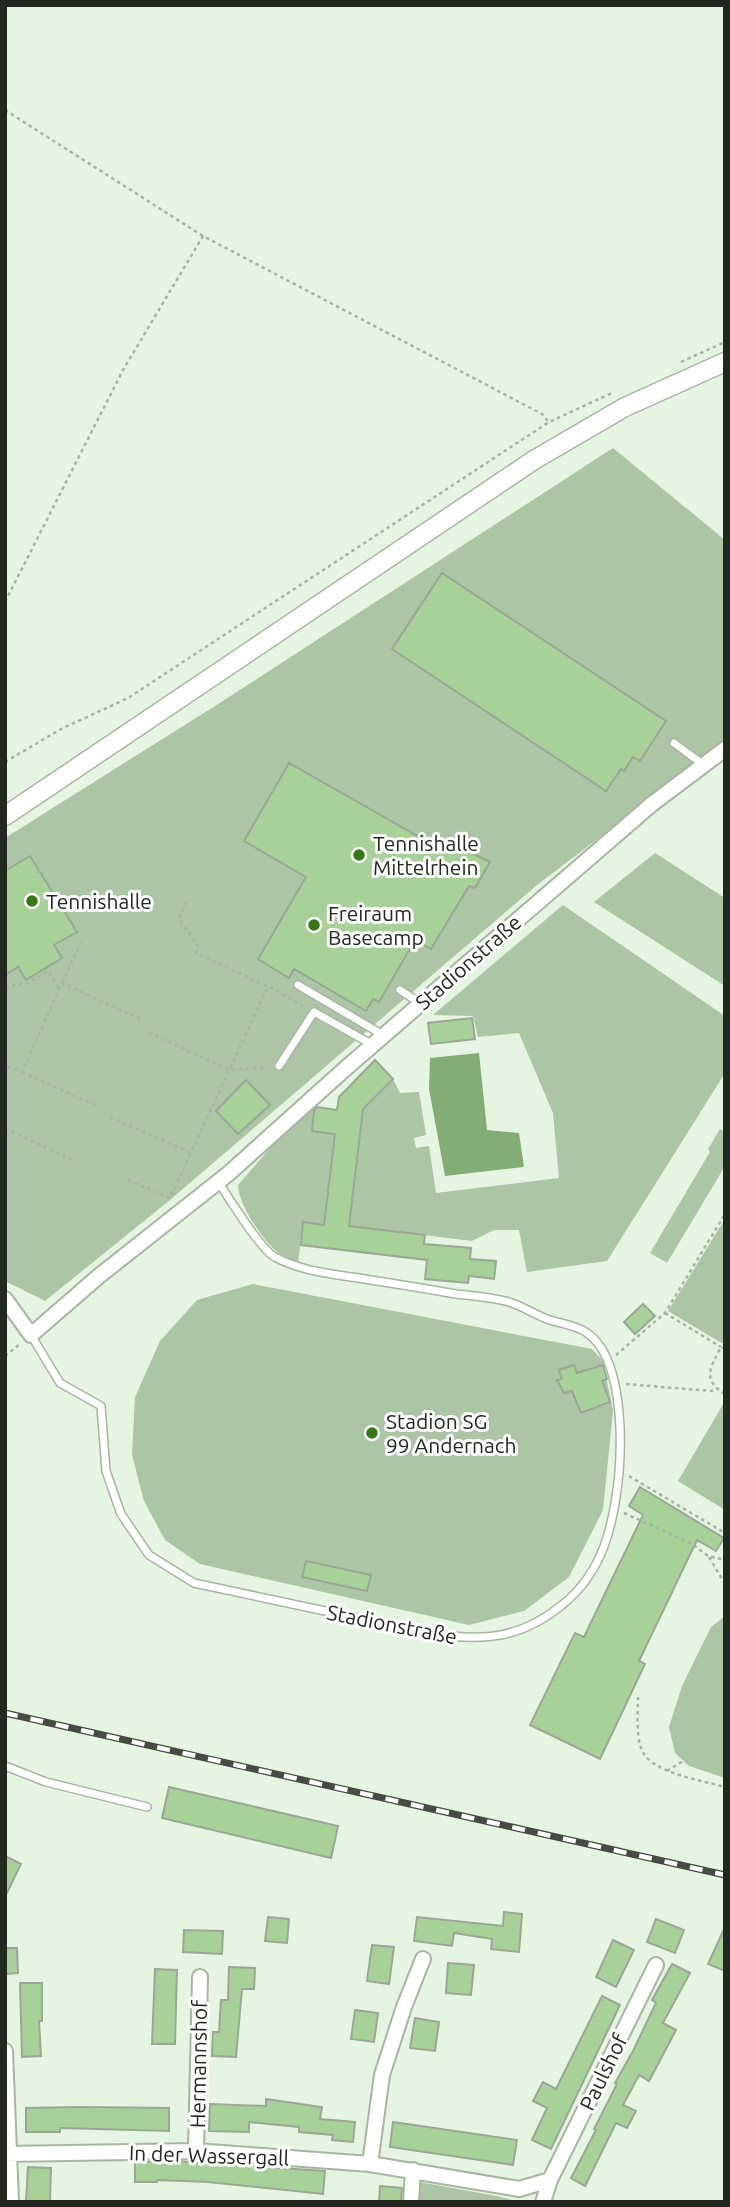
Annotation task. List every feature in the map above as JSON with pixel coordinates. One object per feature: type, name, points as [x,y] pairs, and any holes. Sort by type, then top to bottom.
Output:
[{"type":"street","points":[[5,816],[534,460],[625,407],[725,362]]},
{"type":"street","name":"Stadionstraße","points":[[5,1299],[31,1335],[99,1276],[218,1181],[652,804],[723,747]]},
{"type":"street","points":[[370,2164],[382,2075],[404,2007],[424,1959]]},
{"type":"street","name":"Paulshof","points":[[543,2202],[550,2180],[656,1965]]},
{"type":"street","name":"Hermannshof","points":[[196,2151],[200,1977]]},
{"type":"street","points":[[5,2051],[10,2202]]},
{"type":"street","name":"In der Wassergall","points":[[8,2154],[196,2151],[413,2169],[519,2189],[550,2180]]},
{"type":"street","points":[[411,2202],[413,2169]]},
{"type":"lane","points":[[674,743],[702,766]]},
{"type":"lane","points":[[298,985],[379,1040]]},
{"type":"lane","points":[[400,990],[421,1003]]},
{"type":"lane","points":[[279,1066],[314,1012],[379,1040]]},
{"type":"lane","name":"Stadionstraße","points":[[31,1335],[60,1383],[101,1406],[106,1471],[121,1514],[149,1555],[194,1583],[433,1634],[485,1639],[512,1633],[561,1606],[578,1590],[598,1564],[612,1526],[619,1470],[619,1407],[616,1383],[595,1339],[587,1332],[546,1319],[507,1302],[305,1269],[272,1256],[218,1181]]},
{"type":"lane","points":[[5,1766],[46,1782],[147,1807]]},
{"type":"path","points":[[5,110],[204,236],[542,414],[549,422]]},
{"type":"path","points":[[5,602],[123,370],[204,236]]},
{"type":"path","points":[[675,365],[725,342]]},
{"type":"path","points":[[5,762],[61,729],[128,698],[549,422],[625,388]]},
{"type":"path","points":[[186,901],[179,919],[198,946],[196,953],[314,1012]]},
{"type":"path","points":[[22,1072],[83,938]]},
{"type":"path","points":[[5,986],[26,984],[48,971],[59,989]]},
{"type":"path","points":[[62,983],[141,1019]]},
{"type":"path","points":[[128,1180],[170,1198],[268,987]]},
{"type":"path","points":[[149,1033],[230,1070],[279,1066]]},
{"type":"path","points":[[5,1074],[8,1067],[99,1107]]},
{"type":"path","points":[[110,1116],[191,1153]]},
{"type":"path","points":[[5,1129],[76,1161]]},
{"type":"path","points":[[608,1362],[664,1313],[725,1214]]},
{"type":"path","points":[[664,1313],[723,1348],[710,1368],[709,1378],[725,1394]]},
{"type":"path","points":[[5,1356],[31,1335]]},
{"type":"path","points":[[616,1383],[711,1391],[718,1389]]},
{"type":"path","points":[[619,1470],[725,1533]]},
{"type":"path","points":[[614,1508],[691,1543],[708,1556],[725,1584]]},
{"type":"path","points":[[708,1556],[725,1560]]},
{"type":"path","points":[[638,1697],[640,1748],[650,1762],[667,1771],[725,1787]]},
{"type":"path","points":[[667,1771],[683,1761]]},
{"type":"shaded area","points":[[613,448],[725,540],[725,742],[537,885],[170,1200],[45,1301],[5,1281],[5,838],[215,706]]},
{"type":"shaded area","points":[[655,853],[725,898],[725,986],[594,902]]},
{"type":"shaded area","points":[[563,905],[725,1016],[725,1073],[607,1261],[527,1272],[519,1230],[494,1230],[472,1241],[349,1226],[363,1109],[393,1079],[400,1093],[419,1092],[426,1135],[414,1138],[416,1148],[429,1146],[436,1193],[559,1178],[553,1113],[519,1033],[478,1037],[473,1016],[433,1015]]},
{"type":"shaded area","points":[[479,1053],[487,1130],[519,1133],[524,1167],[445,1176],[429,1089],[430,1058]]},
{"type":"shaded area","points":[[314,1107],[312,1131],[335,1134],[324,1225],[303,1222],[298,1263],[276,1251],[262,1236],[246,1210],[238,1185],[278,1139]]},
{"type":"shaded area","points":[[720,1129],[725,1132],[725,1166],[667,1263],[650,1253],[710,1152],[708,1149]]},
{"type":"shaded area","points":[[725,1219],[725,1345],[668,1311]]},
{"type":"shaded area","name":"Stadion SG 99 Andernach","points":[[253,1284],[592,1349],[603,1361],[613,1411],[603,1510],[569,1577],[524,1611],[469,1625],[200,1564],[165,1540],[144,1501],[132,1455],[135,1397],[160,1341],[197,1300]]},
{"type":"shaded area","points":[[725,1401],[725,1510],[678,1481]]},
{"type":"shaded area","points":[[725,1616],[725,1778],[689,1766],[675,1753],[669,1727],[682,1686],[711,1627]]},
{"type":"shaded area","points":[[419,2182],[497,2196],[519,2202],[418,2202]]},
{"type":"building","points":[[442,573],[666,721],[640,761],[633,757],[606,791],[392,649]]},
{"type":"building","points":[[289,763],[442,850],[447,841],[490,862],[475,888],[469,886],[431,949],[415,940],[379,1002],[373,999],[366,1011],[294,969],[289,978],[258,959],[306,877],[244,841]]},
{"type":"building","name":"Tennishalle","points":[[30,856],[77,932],[54,945],[62,958],[26,980],[18,967],[5,975],[5,871]]},
{"type":"building","points":[[472,1018],[475,1039],[431,1044],[428,1023]]},
{"type":"building","points":[[375,1060],[393,1079],[363,1109],[349,1226],[425,1235],[424,1244],[471,1248],[470,1259],[496,1261],[494,1279],[469,1276],[468,1283],[425,1279],[427,1260],[301,1245],[303,1222],[324,1225],[335,1134],[312,1131],[314,1110],[317,1107],[337,1110],[339,1097]]},
{"type":"building","points":[[246,1080],[270,1105],[238,1134],[216,1111]]},
{"type":"building","points":[[643,1304],[655,1316],[635,1334],[624,1322]]},
{"type":"building","points":[[574,1365],[577,1373],[603,1365],[607,1379],[602,1381],[610,1402],[581,1413],[572,1391],[564,1393],[557,1380],[562,1379],[559,1370]]},
{"type":"building","points":[[640,1487],[724,1538],[716,1551],[697,1540],[639,1661],[645,1664],[600,1759],[530,1725],[575,1633],[584,1637],[643,1515],[629,1506]]},
{"type":"building","points":[[306,1561],[371,1575],[367,1591],[302,1577]]},
{"type":"building","points":[[169,1787],[338,1826],[331,1858],[162,1818]]},
{"type":"building","points":[[5,1856],[21,1864],[5,1897]]},
{"type":"building","points":[[504,1912],[522,1914],[519,1952],[491,1949],[492,1939],[454,1933],[452,1946],[414,1941],[417,1917],[503,1926]]},
{"type":"building","points":[[268,1917],[289,1919],[287,1943],[265,1941]]},
{"type":"building","points":[[656,1919],[684,1930],[675,1953],[647,1942]]},
{"type":"building","points":[[725,1927],[725,1971],[708,1964]]},
{"type":"building","points":[[184,1930],[223,1931],[222,1954],[183,1952]]},
{"type":"building","points":[[613,1940],[634,1950],[616,1987],[596,1977]]},
{"type":"building","points":[[372,1945],[394,1947],[389,1984],[367,1981]]},
{"type":"building","points":[[5,1948],[17,1948],[18,1973],[5,1974]]},
{"type":"building","points":[[448,1963],[474,1965],[471,1995],[446,1993]]},
{"type":"building","points":[[672,1964],[690,1973],[663,2023],[676,2030],[649,2081],[639,2075],[623,2105],[636,2111],[627,2128],[616,2123],[585,2186],[571,2178],[656,2003],[652,2000]]},
{"type":"building","points":[[229,1967],[255,1968],[254,1989],[242,1989],[236,2057],[212,2056],[213,2032],[219,2032],[221,2000],[228,2000]]},
{"type":"building","points":[[155,1969],[177,1970],[175,2044],[152,2044]]},
{"type":"building","points":[[20,1983],[42,1983],[42,2021],[39,2021],[41,2056],[22,2057]]},
{"type":"building","points":[[602,1996],[620,2005],[551,2149],[532,2140],[547,2108],[533,2101],[543,2082],[556,2089]]},
{"type":"building","points":[[355,2010],[378,2013],[374,2042],[351,2039]]},
{"type":"building","points":[[415,2018],[439,2022],[435,2051],[410,2048]]},
{"type":"building","points":[[266,2099],[322,2107],[320,2119],[355,2122],[353,2142],[332,2140],[333,2135],[299,2132],[299,2127],[249,2122],[249,2132],[209,2131],[210,2104],[266,2106]]},
{"type":"building","points":[[26,2108],[169,2108],[169,2131],[60,2128],[60,2132],[26,2132]]},
{"type":"building","points":[[393,2122],[517,2140],[513,2165],[390,2147]]},
{"type":"building","points":[[176,2161],[325,2171],[323,2194],[208,2182],[135,2182],[135,2162]]},
{"type":"building","points":[[28,2167],[51,2168],[50,2202],[26,2202]]},
{"type":"building","points":[[380,2186],[402,2188],[401,2202],[379,2202]]},
{"type":"railway","points":[[5,1713],[725,1875]]},
{"type":"place","name":"Tennishalle Mittelrhein","points":[[359,855]]},
{"type":"place","name":"Tennishalle","points":[[32,901]]},
{"type":"place","name":"Freiraum Basecamp","points":[[314,925]]},
{"type":"place","name":"Stadion SG 99 Andernach","points":[[372,1433]]}]
